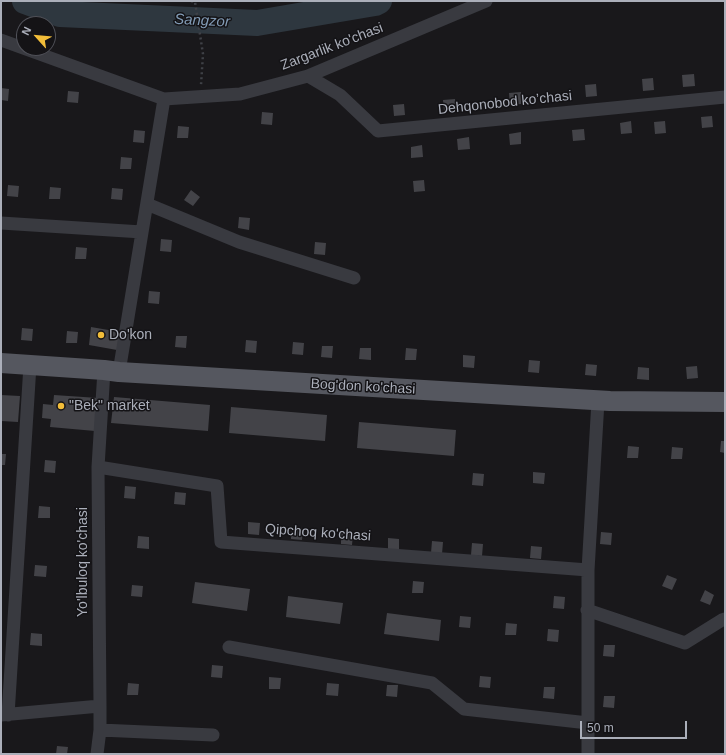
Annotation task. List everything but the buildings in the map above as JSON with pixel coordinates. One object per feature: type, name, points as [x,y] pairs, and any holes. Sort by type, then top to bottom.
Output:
[{"type":"main road","name":"Bog'don ko'chasi","points":[[1,363],[598,401],[725,402]]},
{"type":"street","name":"Zargarlik ko'chasi","points":[[1,40],[164,99],[240,94],[308,76],[486,1]]},
{"type":"street","name":"Dehqonobod ko’chasi","points":[[308,76],[340,96],[378,131],[725,97]]},
{"type":"street","name":"Yo'lbuloq ko'chasi","points":[[96,754],[100,730],[98,467],[112,371],[142,232],[164,99]]},
{"type":"street","points":[[147,204],[239,242],[354,278]]},
{"type":"street","points":[[1,223],[142,232]]},
{"type":"street","points":[[30,365],[5,715],[100,706]]},
{"type":"street","points":[[588,754],[588,570],[598,401]]},
{"type":"street","name":"Qipchoq ko'chasi","points":[[98,467],[217,486],[222,542],[588,570]]},
{"type":"street","points":[[587,610],[684,643],[725,619]]},
{"type":"street","points":[[229,647],[432,683],[464,709],[588,723]]},
{"type":"street","points":[[100,730],[213,735]]},
{"type":"path","points":[[191,1],[195,2],[203,54],[200,97]]},
{"type":"waterway","name":"Sangzor","points":[[25,1],[60,14],[257,23],[375,3],[379,1]]},
{"type":"place","name":"Do'kon","points":[[101,335]]},
{"type":"place","name":"\"Bek\" market","points":[[61,406]]}]
